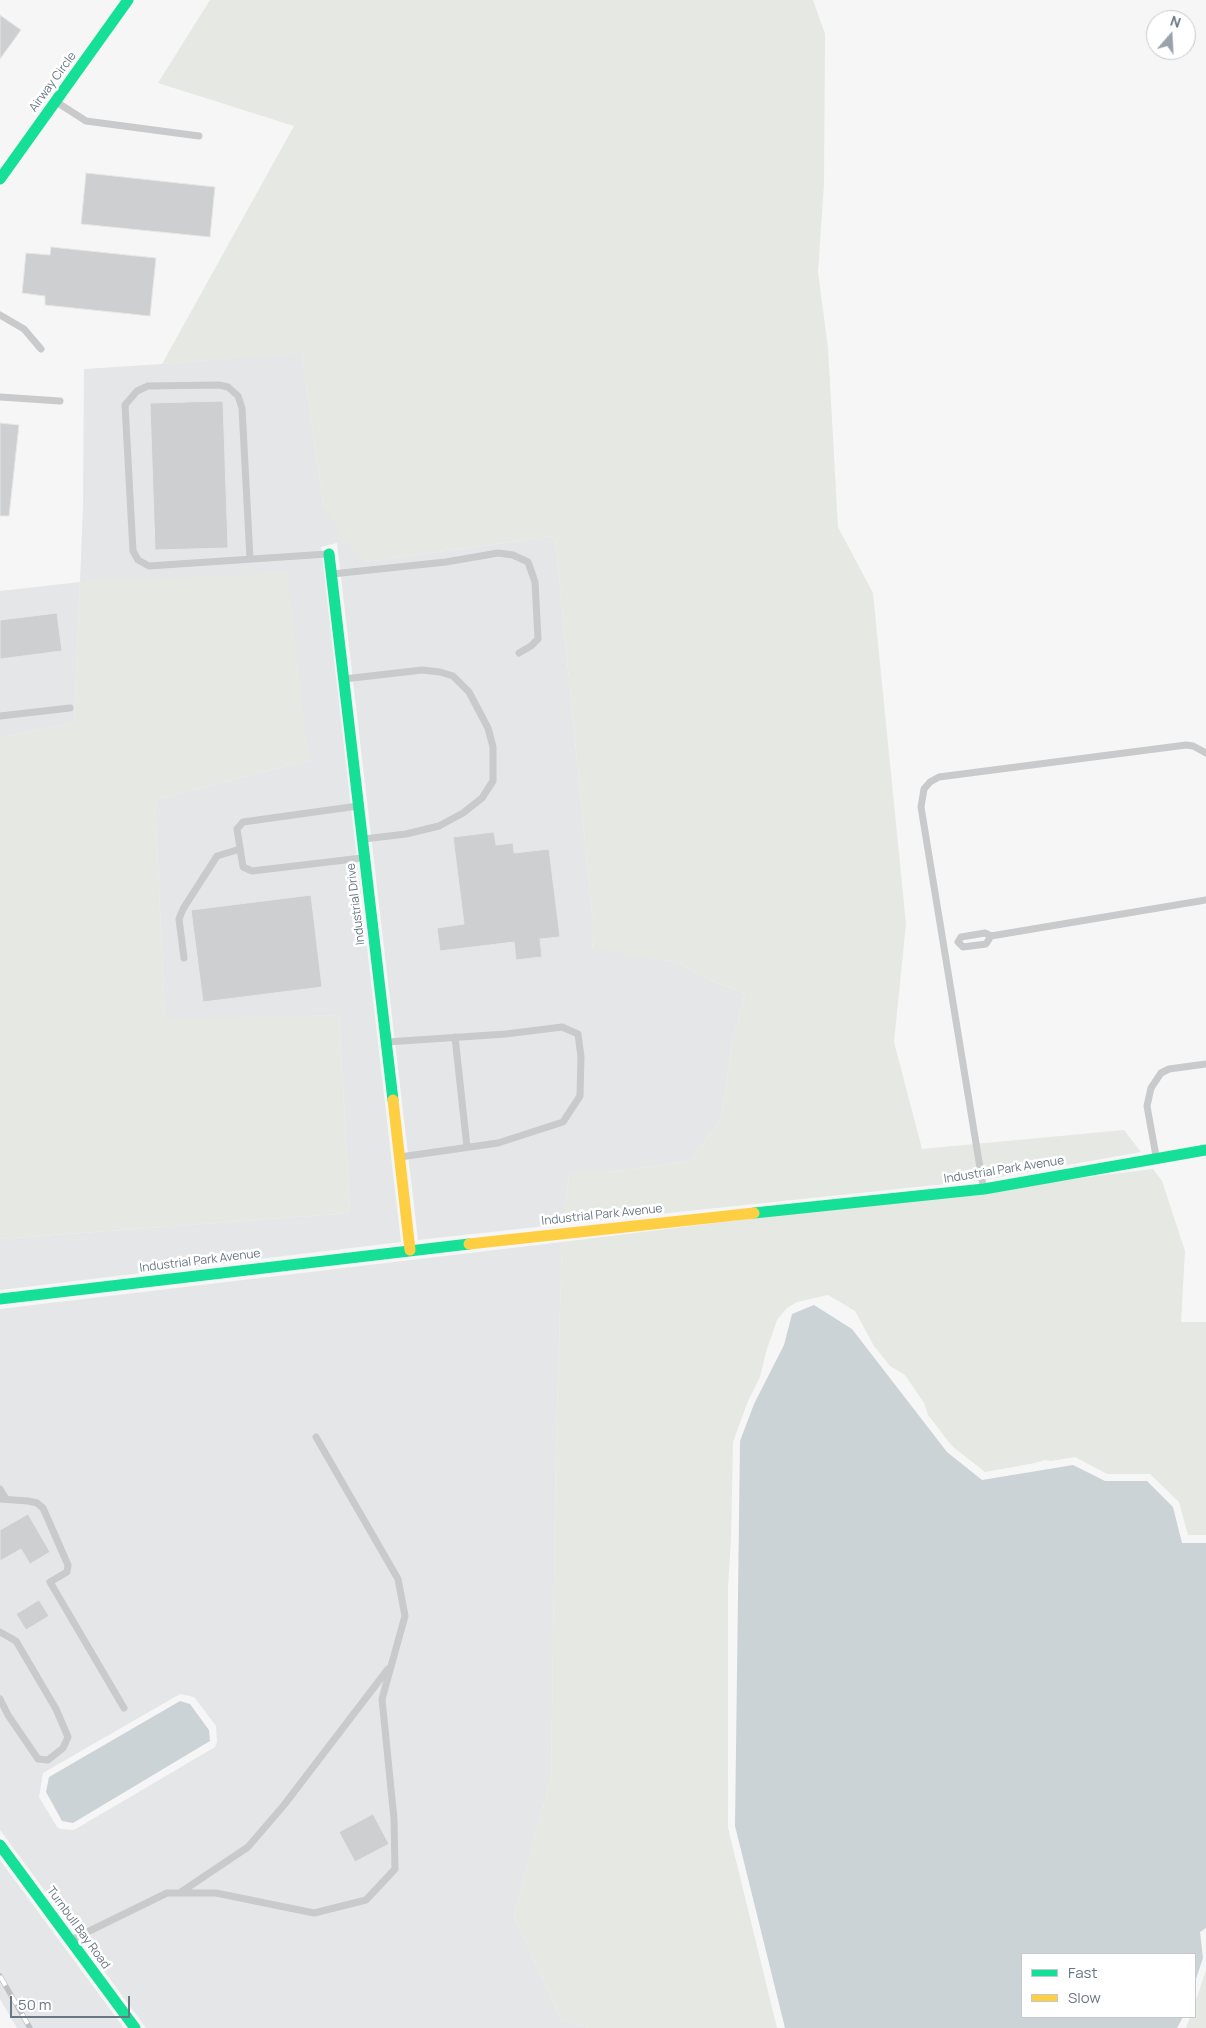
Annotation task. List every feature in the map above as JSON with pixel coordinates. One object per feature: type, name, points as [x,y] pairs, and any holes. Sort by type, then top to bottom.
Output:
[{"type":"street","name":"Airway Circle","points":[[0,179],[128,0]]},
{"type":"street","name":"Industrial Drive","points":[[330,554],[410,1250]]},
{"type":"street","name":"Industrial Park Avenue","points":[[0,1299],[410,1250],[984,1189],[1206,1150]]},
{"type":"street","name":"Turnbull Bay Road","points":[[0,1845],[135,2028]]},
{"type":"lane","points":[[55,102],[86,121],[199,136]]},
{"type":"lane","points":[[0,314],[24,330],[41,349]]},
{"type":"lane","points":[[250,559],[242,408],[238,396],[228,388],[218,385],[148,386],[137,391],[125,405],[133,551],[135,556],[149,566],[330,554]]},
{"type":"lane","points":[[0,397],[60,401]]},
{"type":"lane","points":[[332,574],[446,562],[498,553],[513,555],[528,562],[535,582],[538,639],[519,653]]},
{"type":"lane","points":[[344,680],[422,670],[453,676],[468,692],[488,728],[493,747],[492,781],[482,798],[464,813],[439,826],[406,834],[362,839]]},
{"type":"lane","points":[[0,716],[70,708]]},
{"type":"lane","points":[[984,1189],[921,807],[924,789],[938,777],[1186,745],[1206,753]]},
{"type":"lane","points":[[358,806],[243,822],[237,829],[243,867],[252,871],[365,857]]},
{"type":"lane","points":[[184,958],[179,919],[183,909],[218,856],[240,849]]},
{"type":"lane","points":[[944,944],[958,942],[961,937],[985,933],[991,936],[1206,900]]},
{"type":"lane","points":[[386,1042],[506,1034],[562,1027],[578,1034],[582,1056],[580,1096],[563,1122],[498,1143],[399,1157]]},
{"type":"lane","points":[[456,1037],[467,1147]]},
{"type":"lane","points":[[1157,1159],[1147,1106],[1151,1088],[1161,1073],[1169,1069],[1206,1064]]},
{"type":"lane","points":[[70,1941],[167,1893],[216,1893],[314,1914],[366,1900],[395,1869],[394,1819],[382,1699],[405,1616],[398,1579],[316,1437]]},
{"type":"lane","points":[[0,1489],[3,1499],[37,1503],[42,1508],[68,1565],[66,1572],[50,1582],[124,1708]]},
{"type":"lane","points":[[0,1632],[16,1641],[56,1709],[68,1737],[63,1748],[48,1760],[38,1758],[0,1699]]},
{"type":"lane","points":[[181,1893],[248,1848],[284,1805],[391,1665]]},
{"type":"lane","points":[[0,1718],[8,1714]]},
{"type":"shaded area","points":[[210,0],[813,0],[825,34],[824,184],[818,272],[828,348],[838,527],[873,593],[906,924],[894,1042],[922,1149],[1124,1130],[1141,1152],[983,1180],[564,1224],[569,1172],[607,1172],[691,1161],[721,1118],[733,1039],[745,993],[709,980],[677,962],[592,949],[594,934],[555,536],[365,562],[344,541],[323,504],[302,353],[162,364],[294,126],[158,83]]},
{"type":"shaded area","points":[[302,352],[323,504],[365,562],[555,536],[594,934],[592,948],[677,962],[709,980],[745,993],[733,1039],[721,1118],[691,1161],[607,1172],[569,1172],[564,1224],[418,1240],[337,543],[321,547],[401,1242],[0,1290],[0,1239],[350,1213],[339,1015],[165,1020],[155,800],[309,760],[80,582],[83,506],[84,369]]},
{"type":"shaded area","points":[[287,573],[309,760],[155,800],[165,1019],[339,1015],[350,1213],[0,1239],[0,738],[74,722],[80,582]]},
{"type":"shaded area","points":[[80,582],[74,722],[0,738],[0,591]]},
{"type":"shaded area","points":[[1153,1169],[1162,1181],[1185,1251],[1181,1322],[1206,1322],[1206,1535],[1188,1535],[1179,1502],[1150,1474],[1107,1474],[1075,1457],[1051,1461],[1045,1460],[985,1472],[952,1446],[928,1415],[924,1403],[905,1375],[890,1366],[874,1346],[855,1311],[828,1295],[797,1302],[787,1308],[777,1320],[760,1377],[748,1401],[733,1442],[728,1587],[728,1828],[777,2028],[588,2028],[561,2019],[514,1916],[551,1778],[556,1449],[562,1242]]},
{"type":"shaded area","points":[[562,1242],[556,1449],[551,1778],[514,1916],[561,2019],[588,2028],[146,2028],[0,1830],[0,1309]],"holes":[[[180,1694],[194,1697],[216,1726],[217,1742],[215,1747],[74,1830],[57,1827],[39,1797],[43,1773]]]},
{"type":"shaded area","points":[[814,1305],[852,1329],[947,1452],[982,1480],[1073,1465],[1105,1481],[1147,1481],[1173,1507],[1182,1543],[1206,1543],[1206,1928],[1200,1932],[1203,1958],[1196,1979],[1196,1953],[1021,1953],[1021,2018],[1182,2018],[1177,2028],[785,2028],[735,1826],[740,1441],[754,1404],[784,1345],[792,1314]]},
{"type":"shaded area","points":[[180,1701],[190,1704],[209,1730],[210,1741],[73,1823],[62,1821],[46,1792],[49,1777]]},
{"type":"shaded area","points":[[0,1860],[124,2028],[17,2028],[0,1999]]},
{"type":"shaded area","points":[[1206,1970],[1206,2028],[1186,2028],[1190,2018],[1196,2018],[1196,2000]]},
{"type":"building","points":[[0,15],[21,30],[0,59]]},
{"type":"building","points":[[86,173],[215,187],[210,237],[81,224]]},
{"type":"building","points":[[51,247],[156,258],[150,316],[45,305],[45,296],[22,293],[26,253],[50,255]]},
{"type":"building","points":[[223,401],[228,548],[155,550],[150,403]]},
{"type":"building","points":[[0,423],[19,425],[9,516],[0,516]]},
{"type":"building","points":[[57,613],[62,651],[0,659],[0,620]]},
{"type":"building","points":[[494,832],[496,845],[513,843],[514,853],[549,849],[560,937],[540,939],[542,957],[516,960],[514,942],[440,951],[437,928],[464,924],[453,837]]},
{"type":"building","points":[[311,895],[322,987],[203,1002],[191,910]]},
{"type":"building","points":[[28,1514],[50,1552],[30,1564],[21,1549],[0,1561],[0,1530]]},
{"type":"building","points":[[39,1600],[49,1616],[26,1630],[16,1614]]},
{"type":"building","points":[[373,1814],[389,1844],[355,1862],[339,1832]]},
{"type":"railway","points":[[0,1976],[30,2028]]},
{"type":"traffic: fast","points":[[0,179],[128,0]]},
{"type":"traffic: fast","points":[[329,554],[393,1100]]},
{"type":"traffic: fast","points":[[754,1213],[984,1189],[1206,1150]]},
{"type":"traffic: fast","points":[[0,1299],[469,1244]]},
{"type":"traffic: fast","points":[[0,1845],[135,2028]]},
{"type":"traffic: slow","points":[[393,1100],[410,1250]]},
{"type":"traffic: slow","points":[[469,1244],[754,1213]]}]
